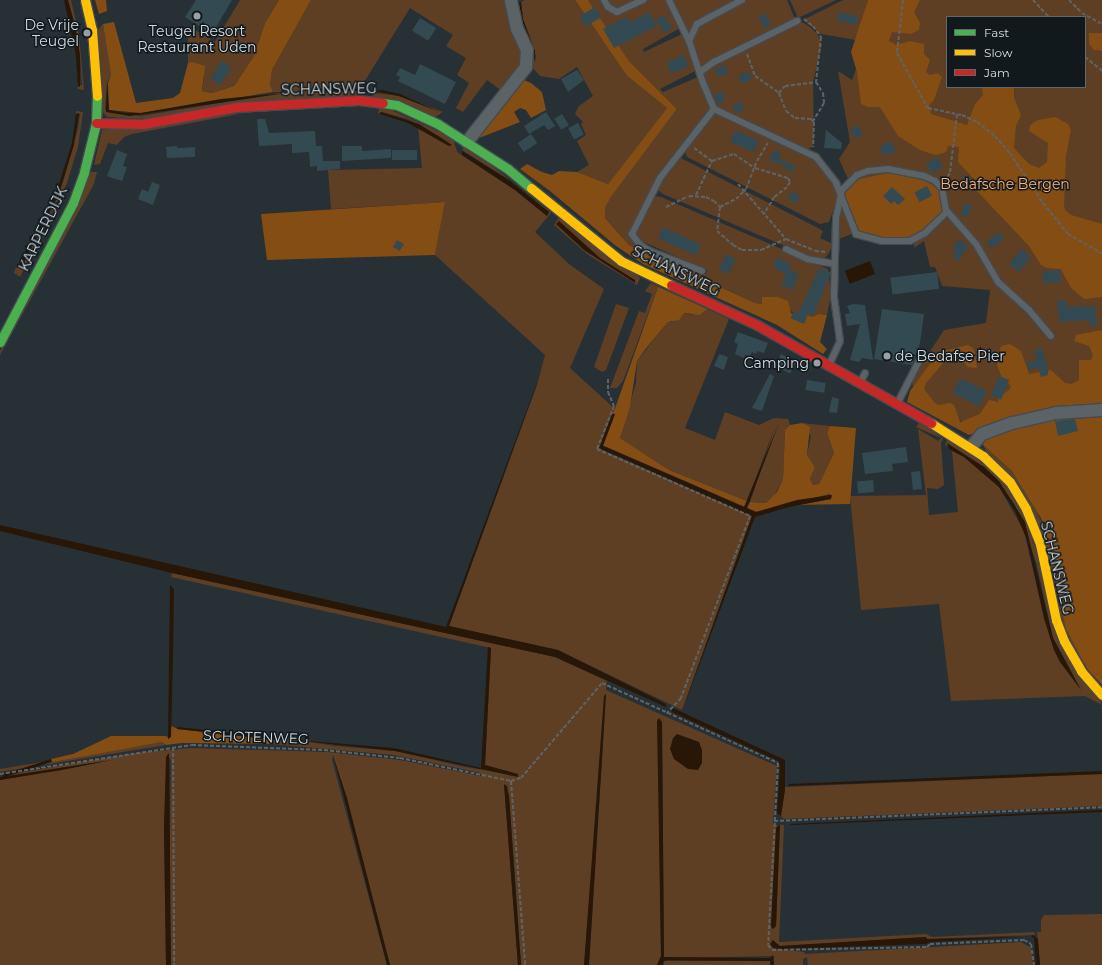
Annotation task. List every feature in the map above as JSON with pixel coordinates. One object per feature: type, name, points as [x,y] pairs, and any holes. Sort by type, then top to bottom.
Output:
[{"type":"street","name":"KARPERDIJK","points":[[0,342],[73,203],[84,172],[96,123],[96,52],[85,0]]},
{"type":"street","points":[[467,142],[526,67],[527,50],[517,29],[512,0]]},
{"type":"street","name":"SCHANSWEG","points":[[96,123],[143,124],[237,107],[359,100],[386,102],[414,110],[467,142],[547,198],[621,260],[757,325],[971,447],[1010,482],[1026,509],[1040,544],[1056,620],[1064,641],[1081,671],[1102,695]]},
{"type":"street","points":[[971,447],[982,434],[1013,423],[1056,413],[1102,410]]},
{"type":"lane","points":[[604,0],[608,7],[617,12],[643,0]]},
{"type":"lane","points":[[669,0],[690,41],[714,109],[773,135],[814,156],[825,166],[841,196],[856,234],[882,241],[910,241],[925,233],[947,212]]},
{"type":"lane","points":[[690,41],[697,24],[742,0]]},
{"type":"lane","points":[[700,72],[744,47],[797,21]]},
{"type":"lane","points":[[702,271],[650,251],[640,245],[632,234],[660,178],[714,109]]},
{"type":"lane","points":[[829,365],[840,340],[834,297],[834,264],[836,252],[834,230],[841,196],[846,184],[857,175],[888,169],[924,176],[942,188],[947,212],[976,244],[998,282],[1029,310],[1051,336]]},
{"type":"lane","points":[[786,249],[807,259],[834,264]]},
{"type":"lane","points":[[896,404],[919,361]]},
{"type":"lane","points":[[860,383],[865,373]]},
{"type":"path","points":[[903,0],[897,53],[928,108],[957,114],[977,122],[995,136],[1010,153],[1043,203],[1068,234],[1102,254]]},
{"type":"path","points":[[1033,0],[1048,16]]},
{"type":"path","points":[[1069,0],[1082,13],[1102,24]]},
{"type":"path","points":[[797,21],[805,19],[821,37],[816,82],[823,93],[824,103],[813,121],[814,156]]},
{"type":"path","points":[[744,47],[759,81],[779,93],[786,111],[795,118],[813,121]]},
{"type":"path","points":[[1086,58],[1102,71]]},
{"type":"path","points":[[779,93],[785,86],[816,82]]},
{"type":"path","points":[[942,188],[950,172],[957,114]]},
{"type":"path","points":[[720,207],[743,193],[773,135]]},
{"type":"path","points":[[689,140],[698,151],[712,160],[734,154],[755,168],[782,174],[790,182],[774,197],[764,214]]},
{"type":"path","points":[[696,195],[712,160]]},
{"type":"path","points":[[738,184],[743,193],[786,238],[815,251],[836,252]]},
{"type":"path","points":[[666,207],[680,199],[696,195],[706,197],[720,207]]},
{"type":"path","points":[[720,207],[717,231],[737,248],[750,251],[761,250],[786,238]]},
{"type":"path","points":[[608,379],[608,392],[614,406],[596,449],[750,516],[681,698],[667,713]]},
{"type":"path","points":[[525,965],[511,781],[522,778],[602,684],[778,763],[768,945],[772,950],[927,947],[930,944],[1024,940],[1031,944],[1034,965]]},
{"type":"path","name":"SCHOTENWEG","points":[[0,774],[173,747],[229,746],[341,752],[400,758],[511,781]]},
{"type":"path","points":[[173,747],[174,965]]},
{"type":"path","points":[[774,821],[1102,807]]},
{"type":"green space","points":[[68,0],[71,0],[79,34],[84,90],[78,89],[78,86],[82,85],[80,55]]},
{"type":"green space","points":[[95,0],[106,0],[107,11],[99,14]]},
{"type":"green space","points":[[240,0],[279,0],[265,23],[254,56],[234,86],[212,93],[202,91],[204,78],[188,63],[188,26],[215,42]]},
{"type":"green space","points":[[279,0],[311,0],[272,70],[270,85],[273,92],[141,113],[109,110],[108,83],[111,75],[103,24],[114,22],[136,103],[173,98],[180,93],[188,63],[192,62],[205,66],[202,91],[212,93],[234,86],[254,56],[265,23]]},
{"type":"green space","points":[[311,0],[507,0],[523,55],[521,67],[502,91],[487,80],[463,112],[456,108],[469,83],[457,75],[466,58],[446,46],[453,35],[410,8],[361,87],[364,87],[361,95],[149,119],[107,117],[102,111],[97,31],[103,24],[111,75],[107,83],[105,110],[141,116],[285,92],[273,92],[270,85],[272,70]],"holes":[[[360,87],[362,89],[320,93],[318,91]]]},
{"type":"green space","points":[[525,0],[575,0],[627,76],[667,108],[608,184],[577,172],[589,165],[577,141],[586,135],[581,124],[583,122],[575,114],[579,106],[593,96],[577,67],[559,79],[540,76],[532,67],[514,3],[518,3],[535,62],[536,56],[523,19],[521,2]]},
{"type":"green space","points":[[575,0],[588,0],[629,61],[677,109],[611,197],[605,208],[605,218],[629,245],[755,303],[762,304],[762,297],[778,297],[788,301],[791,313],[795,315],[803,313],[812,317],[819,314],[827,315],[820,342],[827,349],[823,354],[777,325],[643,264],[616,246],[550,191],[520,169],[527,164],[542,172],[552,175],[559,171],[577,172],[608,184],[667,108],[627,76]]},
{"type":"green space","points":[[588,0],[600,0],[612,13],[620,15],[647,0],[667,0],[680,28],[643,49],[644,52],[684,33],[697,70],[660,89],[663,92],[698,77],[710,105],[709,110],[658,178],[630,237],[633,243],[706,274],[707,270],[637,239],[634,234],[654,196],[661,197],[828,269],[831,294],[827,315],[819,314],[812,317],[803,313],[795,315],[778,297],[769,297],[762,304],[755,303],[629,245],[605,218],[605,208],[611,197],[677,109],[629,61]]},
{"type":"green space","points":[[607,0],[638,0],[619,9],[612,8]]},
{"type":"green space","points":[[672,0],[739,0],[696,23],[688,33]]},
{"type":"green space","points":[[746,0],[787,0],[795,19],[700,68],[693,45],[693,32],[703,22]]},
{"type":"green space","points":[[790,0],[836,0],[798,18]]},
{"type":"green space","points":[[843,0],[868,0],[856,40],[821,34],[803,20]]},
{"type":"green space","points":[[868,0],[920,0],[914,12],[920,23],[919,30],[911,34],[892,32],[889,41],[896,45],[910,41],[924,44],[924,54],[930,60],[926,72],[930,75],[938,73],[942,77],[934,100],[929,105],[931,114],[967,125],[975,104],[983,95],[982,88],[1014,88],[1014,98],[1021,115],[1016,126],[1014,148],[1029,164],[1039,168],[1047,162],[1048,143],[1029,131],[1030,125],[1038,120],[1055,117],[1068,124],[1071,130],[1066,156],[1064,205],[1065,210],[1071,215],[1102,224],[1102,297],[1084,299],[1071,288],[1061,269],[1047,268],[1041,265],[1029,246],[977,191],[974,179],[958,162],[959,147],[948,146],[946,152],[936,155],[920,150],[898,136],[880,107],[868,107],[861,104],[857,72],[851,52]]},
{"type":"green space","name":"Bedafsche Bergen","points":[[881,0],[1102,0],[1102,671],[983,445],[1012,471],[1031,498],[1042,523],[1036,492],[979,428],[931,409],[910,382],[944,330],[986,323],[990,290],[942,286],[935,267],[930,267],[924,241],[914,248],[916,223],[847,177],[839,159],[850,142],[838,71],[852,80]]},
{"type":"green space","points":[[797,23],[804,23],[810,27],[818,35],[822,45],[813,82],[814,141],[812,147],[808,149],[715,105],[704,78],[705,71],[714,64]]},
{"type":"green space","points":[[1089,33],[1102,33],[1102,51],[1094,50],[1089,44]]},
{"type":"green space","points":[[524,80],[531,83],[542,92],[546,110],[531,118],[526,110],[520,108],[514,112],[520,122],[479,138]]},
{"type":"green space","points":[[372,89],[376,93],[399,96],[443,112],[435,117],[373,97]]},
{"type":"green space","points":[[380,105],[453,138],[457,152],[515,190],[547,216],[549,213],[509,180],[462,150],[467,146],[551,213],[535,232],[569,264],[604,289],[570,368],[615,409],[602,450],[752,516],[682,710],[558,650],[449,626],[536,388],[545,355],[435,255],[445,202],[331,209],[328,170],[422,168],[418,127],[451,143],[408,119],[381,112],[378,114]]},
{"type":"green space","points":[[76,111],[83,112],[78,147],[67,183],[20,277],[14,273],[16,267],[22,266],[54,206],[63,182],[78,128],[80,114],[76,114]]},
{"type":"green space","points":[[245,113],[132,134],[124,137],[117,145],[108,143],[100,164],[94,165],[102,130]]},
{"type":"green space","points":[[713,113],[801,152],[822,166],[834,184],[838,197],[829,222],[820,224],[687,157],[684,150]]},
{"type":"green space","points":[[679,157],[823,231],[820,238],[833,244],[829,253],[825,258],[808,256],[663,194],[658,190],[658,184]]},
{"type":"green space","points":[[91,172],[97,172],[94,184],[0,355],[0,351],[65,230]]},
{"type":"green space","points":[[888,173],[922,179],[939,189],[944,211],[932,226],[906,241],[869,237],[856,230],[844,197],[846,188],[860,179]]},
{"type":"green space","points":[[445,202],[435,255],[267,260],[261,214]]},
{"type":"green space","points":[[843,204],[854,233],[839,239],[839,222]]},
{"type":"green space","points":[[559,217],[640,278],[637,285],[587,254],[554,225]]},
{"type":"green space","points":[[651,283],[729,319],[685,428],[715,440],[725,412],[759,425],[774,418],[788,419],[790,425],[785,430],[783,479],[773,498],[766,503],[750,502],[775,427],[747,501],[669,470],[620,438],[636,383],[637,361],[668,322],[672,322],[683,313],[693,315],[658,287],[623,381],[617,388],[610,388],[639,311],[645,313],[652,294],[645,291]]},
{"type":"green space","points":[[658,287],[707,309],[700,315],[684,313],[679,320],[668,322],[637,361],[630,407],[620,438],[669,470],[747,501],[745,507],[602,445]]},
{"type":"green space","points":[[616,304],[629,308],[606,370],[602,372],[594,367]]},
{"type":"green space","points":[[1102,330],[1102,408],[1001,423],[969,435],[907,402],[910,391],[939,352],[968,345],[973,348],[975,353],[977,368],[968,367],[962,360],[944,362],[926,383],[924,389],[935,403],[939,405],[950,403],[954,405],[960,422],[980,414],[989,400],[998,402],[1000,396],[1009,390],[1011,386],[1002,378],[997,365],[1001,346],[1010,344],[1021,351],[1029,374],[1051,370],[1065,383],[1072,384],[1079,380],[1079,360],[1091,360],[1093,355],[1089,346],[1074,341],[1076,335]]},
{"type":"green space","points":[[1102,413],[1102,685],[1088,670],[1066,629],[1044,523],[1012,471],[983,445],[985,438],[1039,420]]},
{"type":"green space","points":[[920,421],[943,439],[941,443],[944,485],[938,489],[927,488],[929,515],[958,512],[952,451],[964,457],[999,487],[1024,531],[1044,618],[1054,650],[1081,690],[1053,638],[1036,562],[1015,504],[984,467],[945,445],[947,440],[969,451],[1012,492],[1102,705],[1085,696],[951,701],[939,604],[861,610],[850,496],[926,495],[918,429],[938,441],[941,438],[916,427]]},
{"type":"green space","points":[[802,423],[830,426],[827,433],[834,453],[819,484],[813,485],[810,479],[815,467],[807,455],[811,436]]},
{"type":"green space","points":[[802,423],[810,427],[807,455],[815,467],[810,479],[813,485],[819,484],[834,453],[827,433],[830,426],[856,428],[850,504],[796,505],[831,499],[830,494],[756,512],[747,508],[750,502],[766,503],[777,492],[783,479],[785,430],[790,425]]},
{"type":"green space","points":[[172,573],[555,657],[607,681],[606,690],[777,766],[773,825],[777,825],[771,926],[772,929],[776,926],[780,825],[784,825],[779,942],[926,934],[932,937],[1034,932],[1035,935],[926,939],[926,937],[780,946],[772,940],[776,949],[804,952],[805,954],[1021,942],[1031,948],[1033,965],[808,965],[807,957],[803,959],[803,965],[774,965],[774,956],[664,958],[662,722],[658,721],[661,956],[657,965],[589,965],[606,694],[584,965],[521,965],[509,796],[504,785],[518,965],[390,965],[333,755],[332,760],[387,965],[171,965],[169,896],[171,760],[167,754],[164,828],[166,965],[0,965],[0,780],[112,760],[10,776],[0,776],[137,753],[191,748],[327,752],[400,760],[481,776],[481,773],[394,755],[270,744],[270,739],[277,739],[277,737],[336,746],[395,751],[465,767],[518,775],[485,765],[491,648],[171,577]]},
{"type":"green space","points":[[171,726],[178,729],[270,739],[270,744],[182,743],[166,745],[162,742],[52,762],[51,759],[73,754],[111,736],[166,736],[167,738]]},
{"type":"green space","points":[[162,742],[166,745],[0,772],[0,769]]},
{"type":"green space","points":[[1102,774],[1102,806],[784,819],[781,816],[785,787]]},
{"type":"green space","points":[[1102,914],[1102,965],[1040,965],[1037,932],[1041,932],[1041,920],[1044,915]]},
{"type":"green space","points":[[664,961],[770,961],[770,965],[664,965]]},
{"type":"shaded area","points":[[64,0],[68,0],[75,25],[80,55],[80,87],[78,86],[76,55]]},
{"type":"shaded area","points":[[521,2],[523,19],[535,51],[535,62],[534,51],[521,19],[518,3]]},
{"type":"shaded area","points":[[107,83],[109,110],[126,113],[141,113],[221,99],[286,93],[130,116],[106,112]]},
{"type":"shaded area","points":[[360,87],[360,91],[318,91],[319,89]]},
{"type":"shaded area","points":[[382,90],[400,94],[439,112],[399,96],[374,91]]},
{"type":"shaded area","points":[[381,112],[419,124],[452,145],[449,146],[408,123],[380,114]]},
{"type":"shaded area","points":[[79,113],[74,145],[59,193],[22,266],[17,268],[59,184],[72,143],[76,114]]},
{"type":"shaded area","points":[[462,151],[509,180],[549,212],[547,216],[515,190],[462,155]]},
{"type":"shaded area","points":[[559,221],[600,258],[635,280],[635,283],[584,250],[556,224]]},
{"type":"shaded area","points":[[870,261],[875,274],[850,284],[845,271]]},
{"type":"shaded area","points":[[545,361],[449,626],[558,650],[666,704],[666,707],[555,657],[172,573],[0,531],[0,525],[446,627]]},
{"type":"shaded area","points":[[612,414],[615,414],[603,446],[744,507],[779,423],[747,508],[756,512],[797,500],[832,495],[831,499],[789,507],[755,517],[684,706],[752,516],[599,448]]},
{"type":"shaded area","points":[[947,443],[984,467],[999,481],[1025,522],[1053,638],[1081,690],[1060,662],[1054,650],[1044,618],[1027,540],[1015,511],[999,487],[964,457],[949,449]]},
{"type":"shaded area","points":[[170,585],[174,589],[171,737],[168,739]]},
{"type":"shaded area","points":[[488,647],[491,648],[485,765],[518,774],[518,777],[395,751],[284,739],[394,748],[481,768]]},
{"type":"shaded area","points":[[606,694],[589,965],[584,965],[604,696]]},
{"type":"shaded area","points":[[673,708],[785,760],[785,790],[781,816],[777,813],[780,766],[778,761],[672,712],[671,709]]},
{"type":"shaded area","points":[[659,718],[662,722],[664,957],[770,958],[773,955],[774,965],[771,965],[770,961],[667,960],[664,961],[662,965],[657,965],[661,956],[657,721]]},
{"type":"shaded area","points":[[177,727],[277,737],[277,740],[177,729]]},
{"type":"shaded area","points":[[677,734],[699,742],[702,750],[702,763],[698,770],[688,769],[674,759],[670,749],[673,738]]},
{"type":"shaded area","points":[[169,753],[171,965],[166,965],[164,828],[166,757]]},
{"type":"shaded area","points":[[333,755],[347,798],[390,965],[387,965]]},
{"type":"shaded area","points":[[51,759],[52,762],[3,778],[2,775]]},
{"type":"shaded area","points":[[112,760],[62,770],[0,780],[0,777]]},
{"type":"shaded area","points":[[1102,771],[1102,774],[788,786],[789,784]]},
{"type":"shaded area","points":[[504,784],[507,786],[509,796],[521,965],[518,965]]},
{"type":"shaded area","points":[[1102,810],[1102,812],[790,825],[791,824]]},
{"type":"shaded area","points":[[780,825],[776,926],[773,929],[771,926],[776,828]]},
{"type":"shaded area","points":[[1033,935],[1038,939],[1040,965],[1036,965],[1034,938],[1031,936]]},
{"type":"shaded area","points":[[926,937],[927,939],[1021,937],[930,942],[926,944],[783,949],[773,948],[770,944],[773,940],[780,946]]},
{"type":"building","points":[[196,0],[232,0],[212,34],[185,17]]},
{"type":"building","points":[[595,7],[601,17],[586,27],[580,16]]},
{"type":"building","points":[[649,12],[657,26],[614,48],[603,29],[626,17],[630,22]]},
{"type":"building","points":[[839,12],[858,16],[856,25],[837,21]]},
{"type":"building","points":[[766,13],[771,25],[764,28],[758,17]]},
{"type":"building","points":[[664,15],[672,29],[664,33],[656,20]]},
{"type":"building","points":[[420,18],[436,28],[428,41],[412,31]]},
{"type":"building","points":[[684,55],[689,66],[672,74],[667,63]]},
{"type":"building","points":[[222,61],[232,68],[220,85],[210,78]]},
{"type":"building","points":[[420,64],[456,82],[445,104],[398,81],[400,77],[396,75],[400,68],[415,75]]},
{"type":"building","points":[[725,65],[728,73],[718,77],[715,69]]},
{"type":"building","points":[[577,70],[584,80],[568,92],[561,79]]},
{"type":"building","points":[[748,71],[752,79],[742,84],[738,76]]},
{"type":"building","points":[[723,92],[725,102],[716,104],[714,94]]},
{"type":"building","points":[[742,102],[744,111],[735,113],[733,104]]},
{"type":"building","points":[[546,112],[555,126],[548,130],[544,125],[529,134],[524,126]]},
{"type":"building","points":[[562,114],[569,125],[561,130],[554,119]]},
{"type":"building","points":[[257,119],[265,119],[269,133],[315,131],[316,146],[322,146],[323,161],[340,161],[340,169],[317,171],[317,166],[310,167],[309,152],[292,153],[292,144],[259,146]]},
{"type":"building","points":[[578,123],[584,135],[574,140],[568,128]]},
{"type":"building","points":[[858,125],[863,135],[855,139],[850,129]]},
{"type":"building","points":[[735,130],[759,140],[754,152],[730,142]]},
{"type":"building","points":[[826,130],[842,143],[841,149],[824,148]]},
{"type":"building","points":[[531,134],[537,143],[524,152],[518,143]]},
{"type":"building","points":[[892,141],[896,152],[883,156],[880,146]]},
{"type":"building","points":[[177,146],[177,148],[195,147],[195,157],[167,158],[166,147]]},
{"type":"building","points":[[342,146],[362,146],[362,151],[391,149],[391,158],[342,161]]},
{"type":"building","points":[[117,150],[127,154],[123,166],[127,167],[122,181],[107,176]]},
{"type":"building","points":[[392,150],[417,150],[417,160],[392,160]]},
{"type":"building","points":[[774,150],[781,153],[779,159],[797,167],[790,173],[778,161],[776,164],[769,160]]},
{"type":"building","points":[[937,157],[943,167],[932,174],[926,164]]},
{"type":"building","points":[[964,175],[971,178],[967,189],[959,186]]},
{"type":"building","points":[[152,182],[160,185],[153,205],[138,199],[142,189],[148,192]]},
{"type":"building","points":[[927,186],[932,196],[920,202],[915,192]]},
{"type":"building","points":[[892,187],[905,199],[898,205],[894,201],[891,204],[883,196]]},
{"type":"building","points":[[791,192],[800,195],[797,203],[788,199]]},
{"type":"building","points":[[965,203],[972,206],[968,217],[960,214]]},
{"type":"building","points":[[663,227],[701,245],[696,256],[658,238]]},
{"type":"building","points":[[999,232],[1004,239],[991,249],[986,241]]},
{"type":"building","points":[[959,239],[968,246],[959,261],[952,256],[956,251],[953,248]]},
{"type":"building","points":[[397,240],[404,244],[400,251],[393,247]]},
{"type":"building","points":[[1021,249],[1031,257],[1019,272],[1009,264]]},
{"type":"building","points":[[726,254],[736,259],[728,274],[718,269]]},
{"type":"building","points":[[777,257],[791,264],[789,269],[799,274],[792,290],[781,285],[786,274],[773,267]]},
{"type":"building","points":[[819,268],[830,272],[830,275],[813,316],[808,314],[804,324],[790,318],[795,311],[799,312]]},
{"type":"building","points":[[1060,270],[1061,282],[1043,284],[1042,272]]},
{"type":"building","points":[[937,272],[939,289],[892,295],[890,278]]},
{"type":"building","points":[[1066,300],[1067,307],[1095,306],[1097,325],[1089,326],[1089,320],[1059,322],[1057,301]]},
{"type":"building","points":[[853,304],[865,305],[873,360],[862,358],[859,362],[850,360],[860,324],[847,326],[845,314],[850,313],[847,306]]},
{"type":"building","points":[[882,309],[924,314],[920,343],[912,365],[874,359]]},
{"type":"building","points":[[738,332],[768,343],[764,353],[757,351],[756,354],[752,352],[750,356],[745,355],[744,358],[735,354],[738,344],[734,342]]},
{"type":"building","points":[[1042,349],[1048,368],[1048,375],[1041,377],[1038,367],[1029,370],[1027,362],[1037,360],[1034,350]]},
{"type":"building","points":[[719,354],[728,357],[724,370],[714,366]]},
{"type":"building","points":[[781,354],[796,362],[790,373],[775,365]]},
{"type":"building","points":[[770,374],[774,376],[762,411],[752,408]]},
{"type":"building","points":[[999,376],[1009,380],[1001,400],[991,395]]},
{"type":"building","points":[[960,378],[987,391],[980,406],[953,393]]},
{"type":"building","points":[[807,380],[826,383],[824,393],[805,390]]},
{"type":"building","points":[[832,397],[839,399],[837,413],[829,412]]},
{"type":"building","points":[[1075,419],[1078,431],[1058,436],[1055,421]]},
{"type":"building","points":[[906,447],[908,462],[892,464],[893,471],[865,474],[862,453]]},
{"type":"building","points":[[920,471],[922,489],[913,490],[911,472]]},
{"type":"building","points":[[873,480],[874,492],[858,493],[857,481]]},
{"type":"traffic: fast","points":[[0,342],[73,203],[84,172],[96,123],[97,96]]},
{"type":"traffic: fast","points":[[383,103],[397,105],[438,124],[508,169],[531,188]]},
{"type":"traffic: slow","points":[[85,0],[92,30],[97,96]]},
{"type":"traffic: slow","points":[[531,188],[621,261],[671,285]]},
{"type":"traffic: slow","points":[[931,423],[983,456],[1010,482],[1026,509],[1040,544],[1056,620],[1064,641],[1081,671],[1102,695]]},
{"type":"traffic: jam","points":[[96,123],[143,124],[237,107],[359,100],[383,103]]},
{"type":"traffic: jam","points":[[671,285],[757,325],[931,423]]},
{"type":"place","name":"Teugel Resort Restaurant Uden","points":[[197,16]]},
{"type":"place","name":"De Vrije Teugel","points":[[87,33]]},
{"type":"place","name":"de Bedafse Pier","points":[[887,356]]},
{"type":"place","name":"Camping","points":[[817,363]]}]
